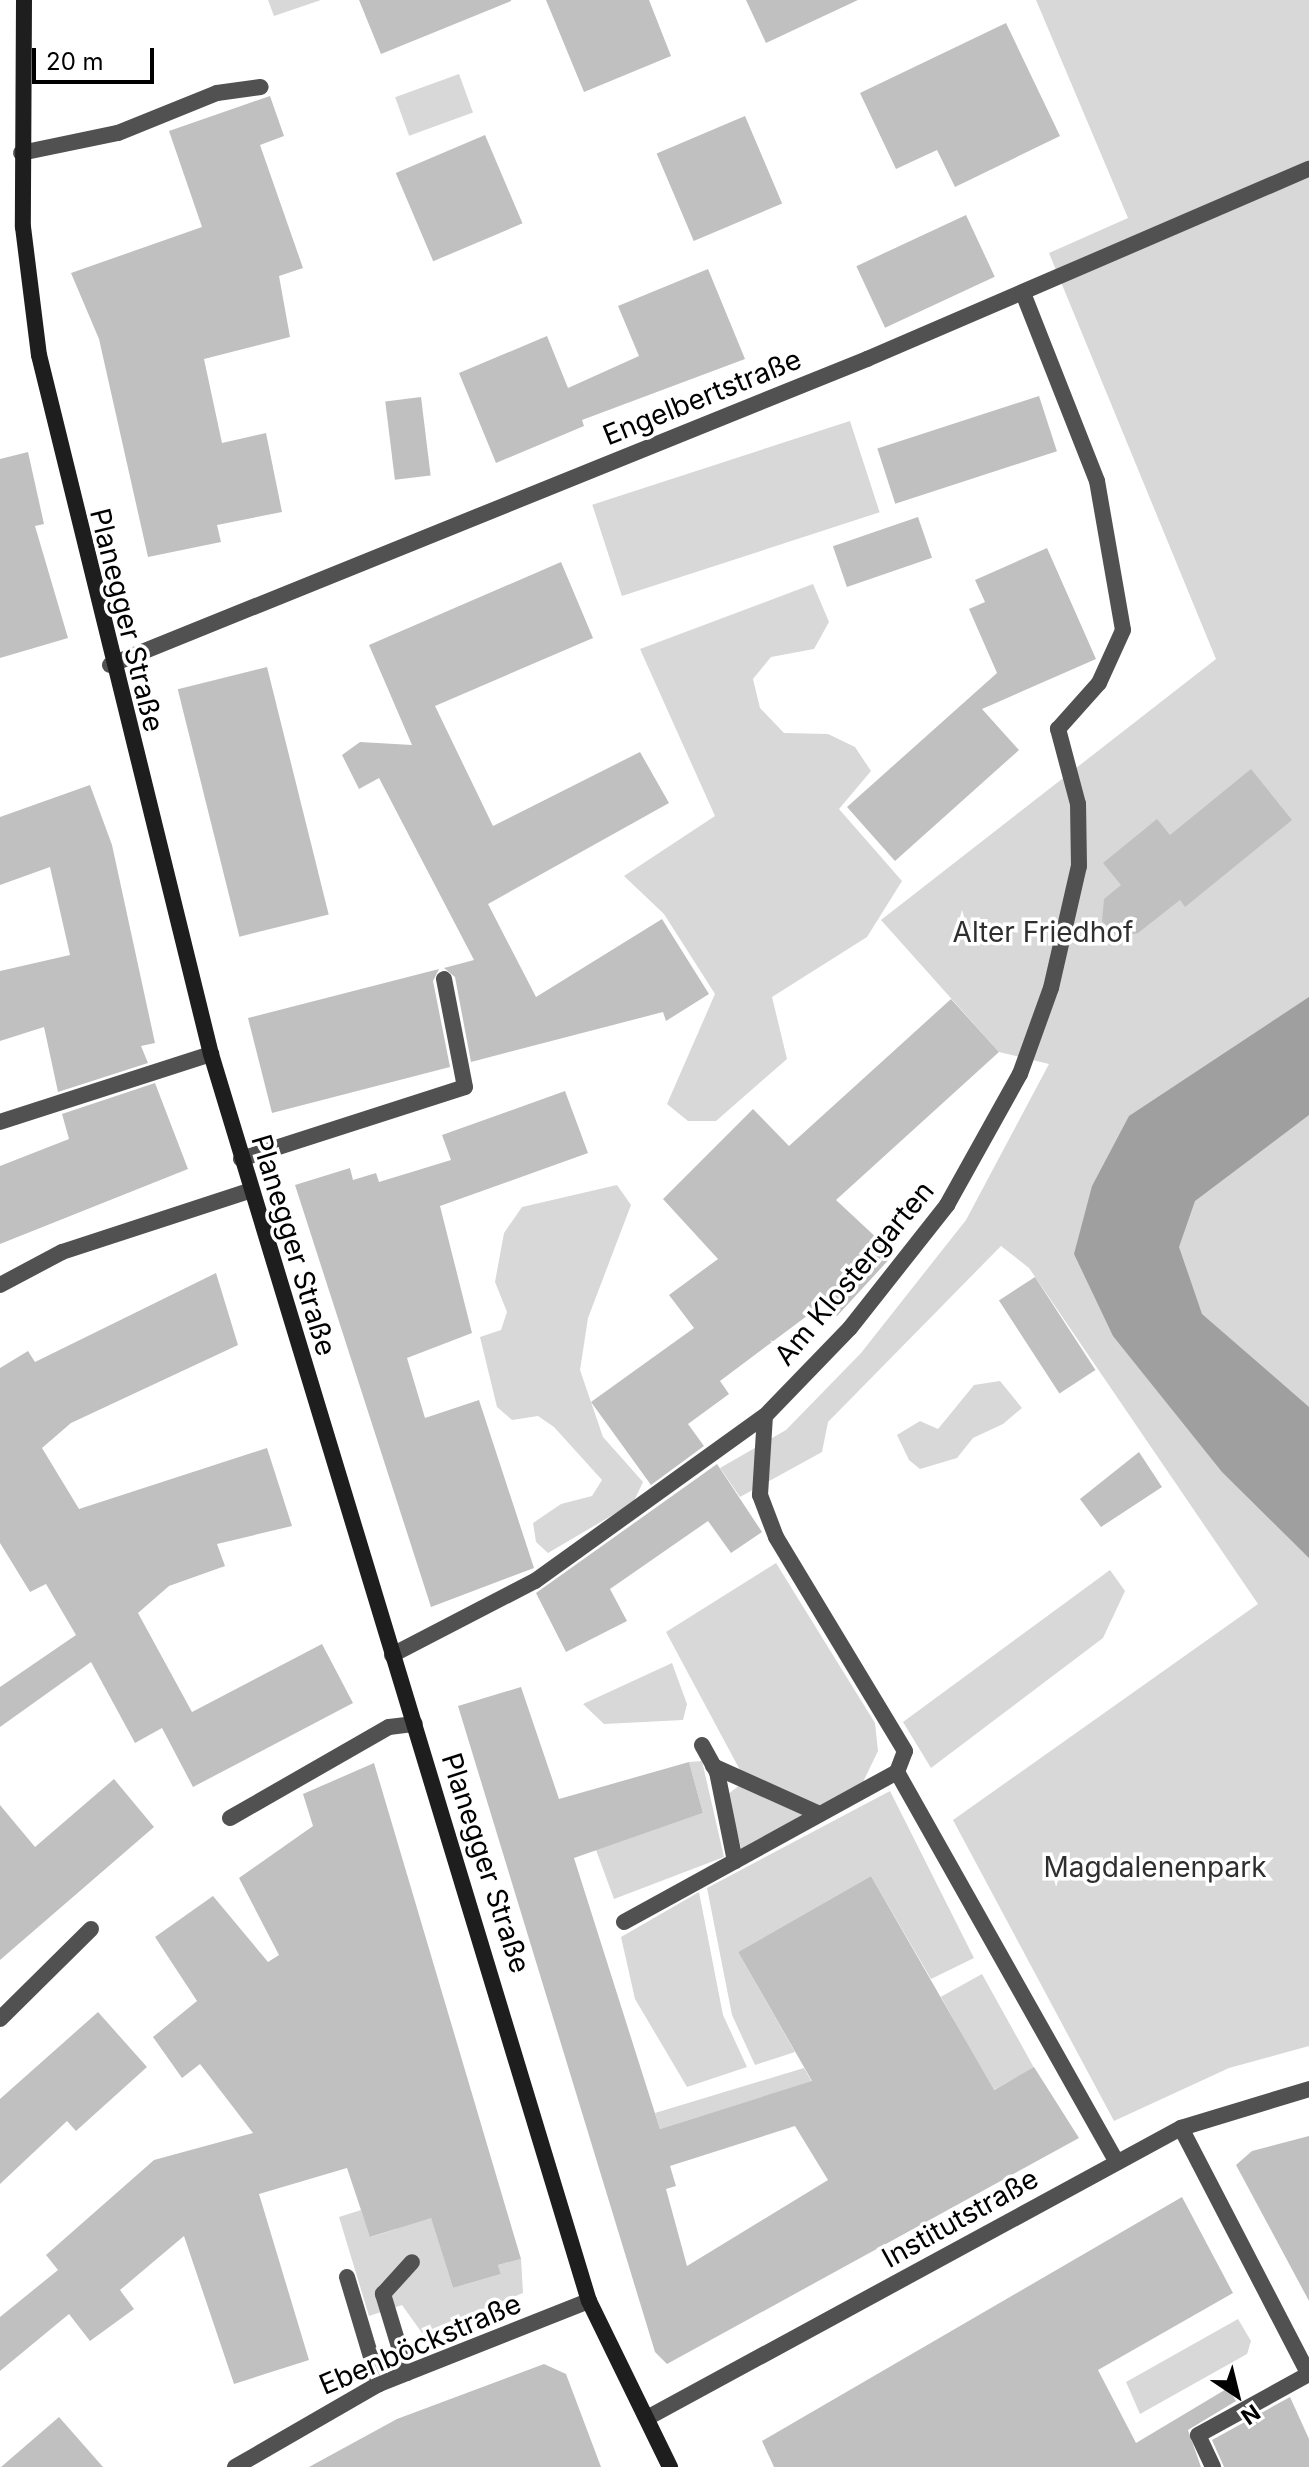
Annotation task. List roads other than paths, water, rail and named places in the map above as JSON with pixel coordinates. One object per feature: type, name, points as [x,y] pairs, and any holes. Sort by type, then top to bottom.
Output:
[{"type":"main road","name":"Planegger Straße","points":[[24,0],[21,153],[39,355],[110,665],[211,1054],[249,1191],[415,1724],[589,2301],[670,2467]]},
{"type":"street","points":[[21,153],[118,133],[217,93],[261,87]]},
{"type":"street","name":"Engelbertstraße","points":[[110,665],[1023,293],[1309,169]]},
{"type":"street","name":"Am Klostergarten","points":[[392,1655],[535,1581],[765,1416],[850,1328],[947,1205],[1020,1074],[1051,988],[1079,866],[1078,804],[1058,729],[1099,683],[1123,630],[1097,481],[1023,293]]},
{"type":"street","points":[[241,1159],[465,1087],[444,979]]},
{"type":"street","points":[[0,1122],[211,1054]]},
{"type":"street","points":[[0,1285],[62,1252],[249,1191]]},
{"type":"street","points":[[624,1922],[897,1772],[905,1751],[776,1537],[760,1495],[765,1416]]},
{"type":"street","points":[[230,1818],[389,1727],[415,1724]]},
{"type":"street","points":[[702,1745],[713,1766],[735,1861]]},
{"type":"street","points":[[713,1766],[820,1814]]},
{"type":"street","points":[[897,1772],[1117,2162]]},
{"type":"street","points":[[0,2019],[91,1929]]},
{"type":"street","name":"Institutstraße","points":[[647,2418],[1181,2128],[1309,2089]]},
{"type":"street","points":[[1181,2128],[1309,2375],[1198,2435],[1213,2467]]},
{"type":"street","points":[[407,2373],[383,2294],[412,2262]]},
{"type":"street","points":[[347,2277],[379,2384]]},
{"type":"street","name":"Ebenböckstraße","points":[[235,2467],[379,2384],[589,2301]]},
{"type":"park label","name":"Alter Friedhof","points":[[1043,932]]},
{"type":"park label","name":"Magdalenenpark","points":[[1155,1867]]}]
